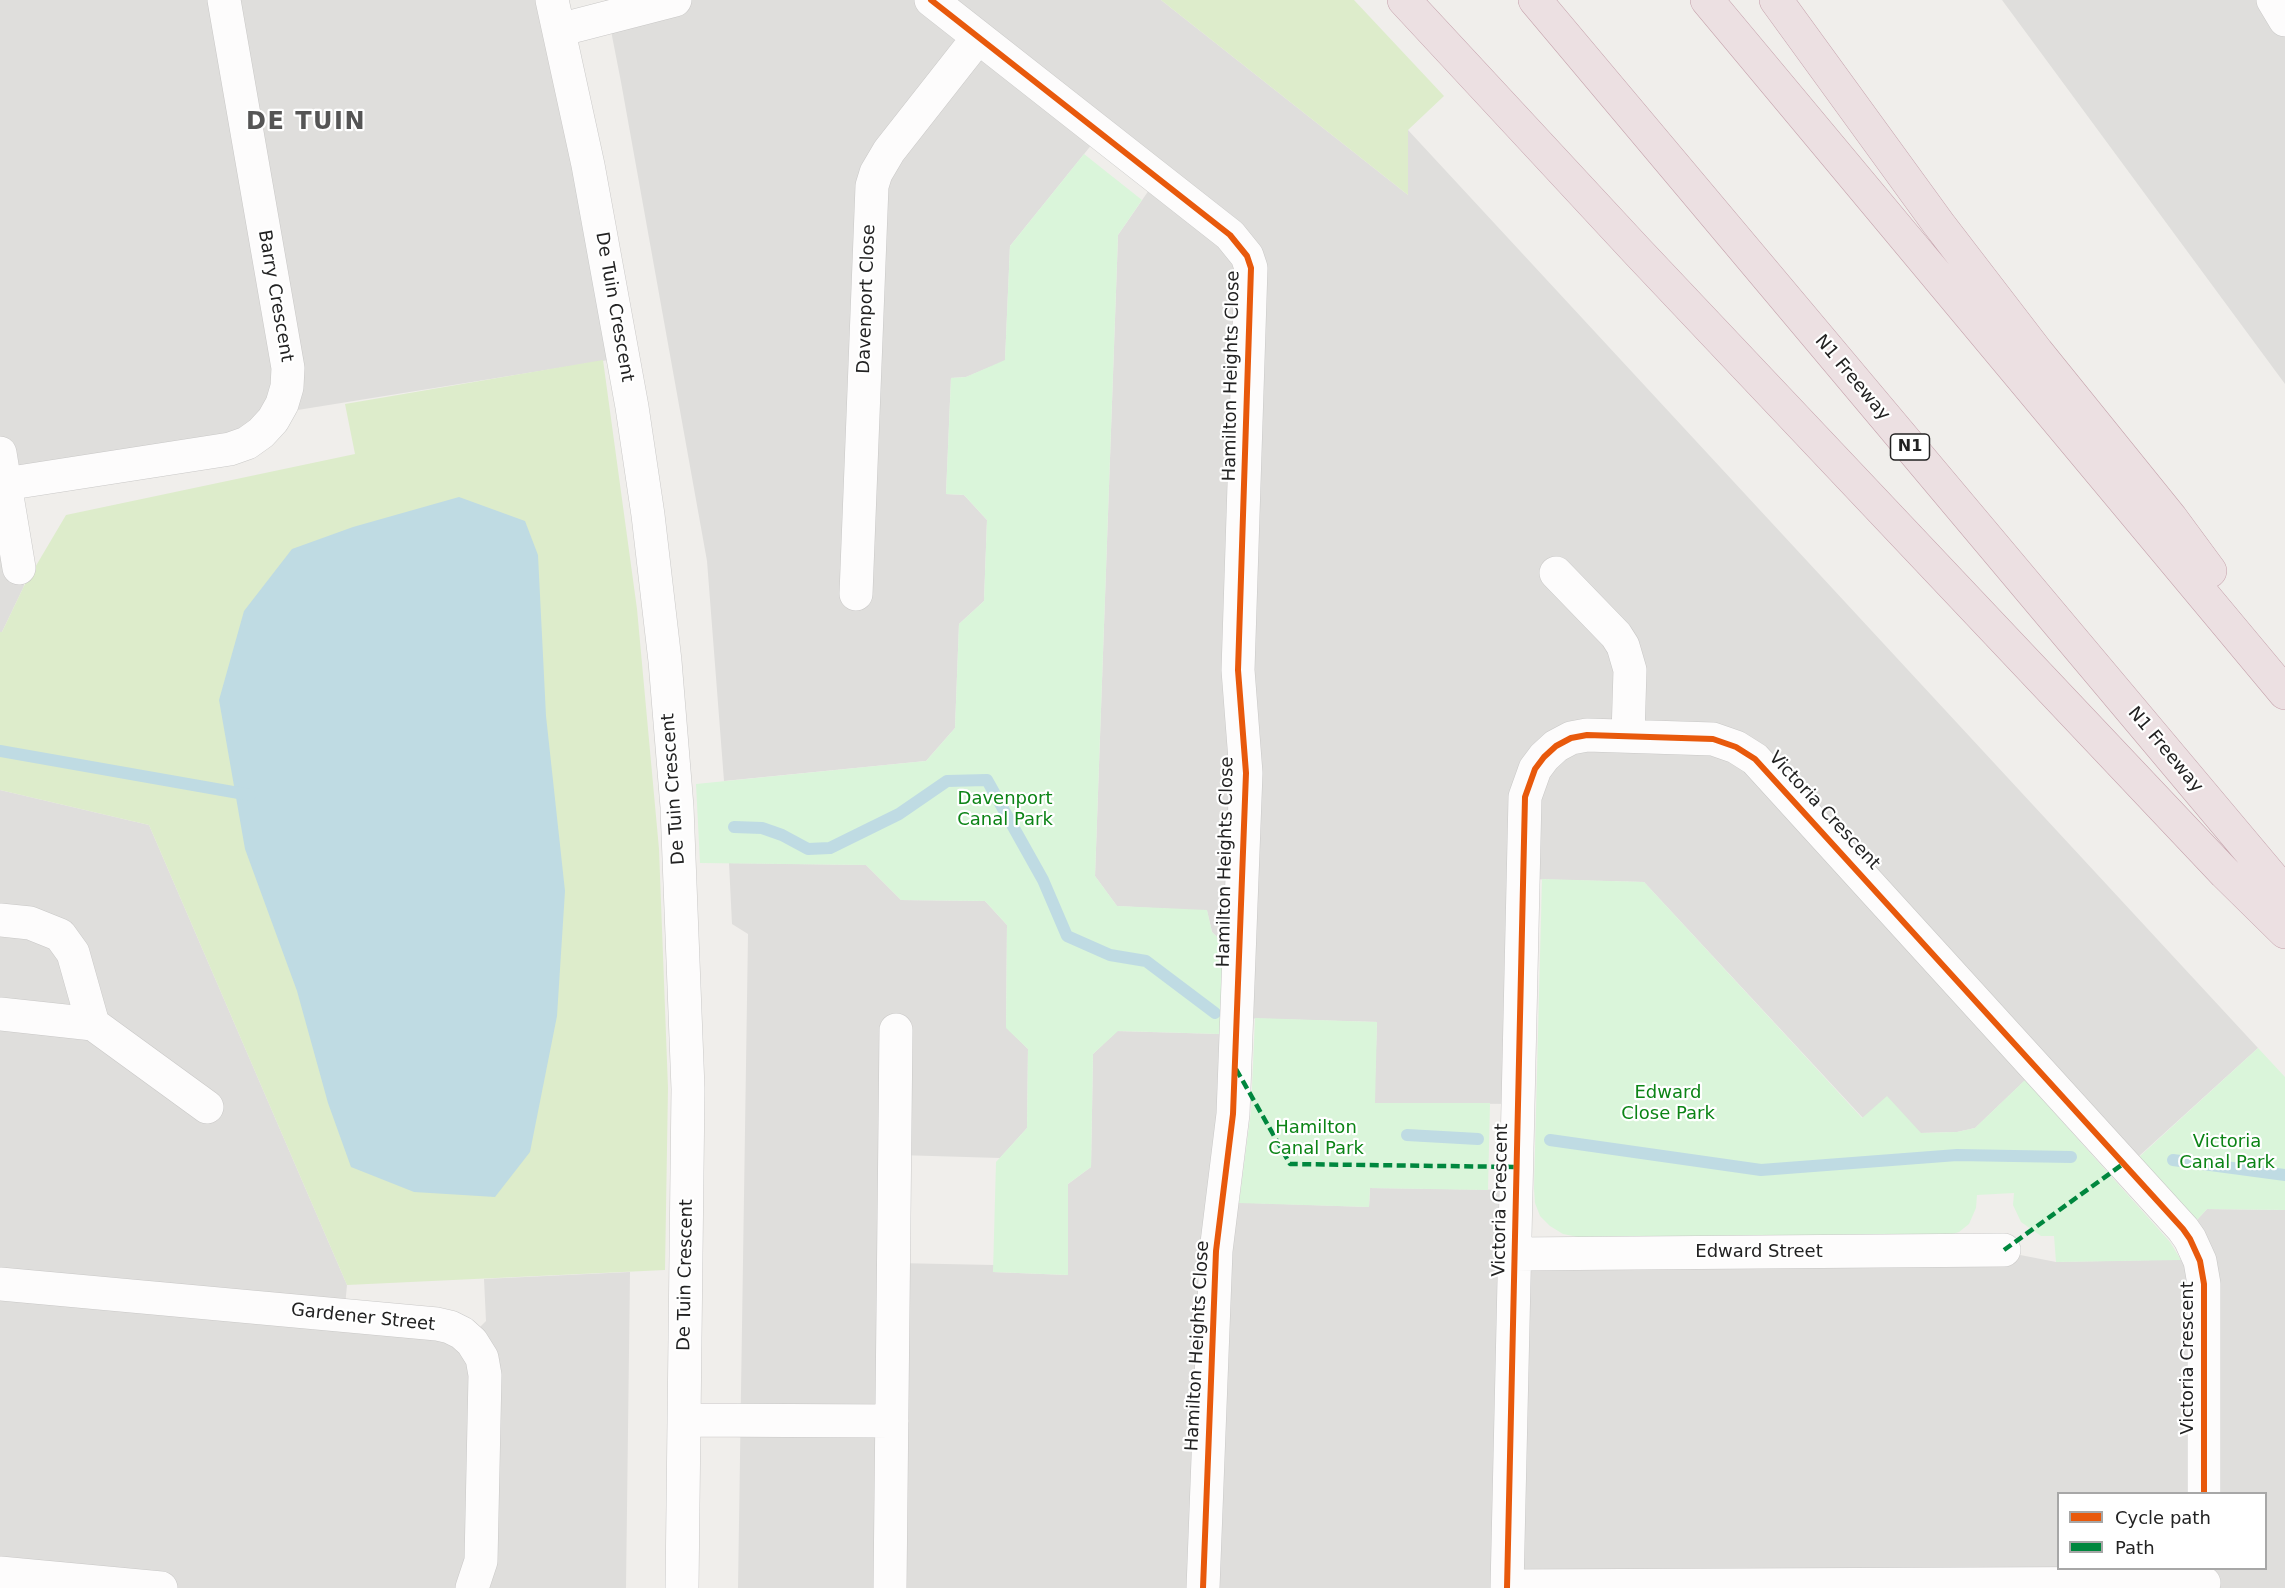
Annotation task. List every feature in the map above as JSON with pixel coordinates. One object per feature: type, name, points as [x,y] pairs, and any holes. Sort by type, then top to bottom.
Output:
[{"type":"highway","points":[[1404,0],[1661,277],[2225,873],[2285,932]]},
{"type":"highway","name":"N1 Freeway","points":[[1535,0],[2285,893]]},
{"type":"highway","points":[[1707,0],[2285,693]]},
{"type":"highway","points":[[1776,0],[1938,223],[2037,352],[2171,518],[2285,672]]},
{"type":"street","name":"Barry Crescent","points":[[19,568],[3,469],[230,449],[247,443],[261,434],[273,420],[282,404],[287,387],[288,368],[224,0]]},
{"type":"street","points":[[555,15],[675,0]]},
{"type":"street","name":"Hamilton Heights Close","points":[[930,0],[1230,235],[1247,256],[1251,268],[1238,670],[1246,773],[1233,1114],[1216,1251],[1203,1588]]},
{"type":"street","points":[[2273,0],[2285,20]]},
{"type":"street","name":"De Tuin Crescent","points":[[555,15],[588,165],[630,397],[648,515],[665,661],[677,807],[688,1089],[682,1588]]},
{"type":"street","name":"Davenport Close","points":[[856,594],[872,186],[885,157],[978,39]]},
{"type":"street","points":[[1557,573],[1616,635],[1623,646],[1630,670],[1628,735]]},
{"type":"street","name":"Victoria Crescent","points":[[1508,1587],[1525,797],[1534,769],[1556,746],[1571,738],[1587,735],[1713,739],[1736,747],[1755,759],[2183,1229],[2198,1256],[2204,1284],[2204,1492]]},
{"type":"street","points":[[0,920],[30,923],[60,935],[73,953],[93,1023]]},
{"type":"street","points":[[0,1014],[93,1023],[207,1107]]},
{"type":"street","points":[[890,1588],[896,1030]]},
{"type":"street","name":"Edward Street","points":[[1515,1254],[2004,1250]]},
{"type":"street","name":"Gardener Street","points":[[0,1284],[436,1324],[462,1333],[472,1342],[482,1358],[485,1375],[481,1561],[472,1588]]},
{"type":"street","points":[[684,1420],[892,1420]]},
{"type":"street","points":[[0,1573],[161,1588]]},
{"type":"street","points":[[1508,1587],[2204,1580]]},
{"type":"shaded area","points":[[0,0],[550,0],[621,358],[279,413],[272,425],[7,486],[24,586],[0,632]]},
{"type":"shaded area","points":[[605,0],[1161,0],[1408,195],[1408,130],[2258,1048],[2127,1167],[2038,1068],[1975,1128],[1957,1132],[1921,1133],[1863,1118],[1644,882],[1525,879],[1520,1104],[1374,1103],[1377,1022],[1238,1018],[1225,945],[1212,932],[1207,911],[1117,906],[1095,876],[1118,235],[1158,177],[1101,133],[1010,246],[1005,361],[966,377],[951,378],[946,494],[964,495],[987,520],[984,601],[959,624],[955,728],[926,761],[724,781],[707,561]]},
{"type":"shaded area","points":[[2002,0],[2285,0],[2285,384]]},
{"type":"shaded area","points":[[0,790],[149,825],[347,1285],[344,1317],[467,1340],[486,1321],[484,1279],[630,1272],[626,1588],[0,1588]]},
{"type":"shaded area","points":[[729,863],[866,865],[901,900],[985,901],[1007,925],[1006,1027],[1028,1049],[1027,1128],[1000,1158],[898,1155],[896,1263],[994,1265],[993,1272],[1068,1275],[1068,1184],[1091,1167],[1093,1054],[1117,1031],[1220,1034],[1224,1202],[1369,1207],[1370,1188],[1518,1190],[1516,1254],[2005,1252],[2056,1262],[2200,1259],[2196,1221],[2207,1209],[2285,1210],[2285,1588],[738,1588],[748,934],[732,924]]},
{"type":"green space","points":[[1161,0],[1354,0],[1444,96],[1408,130],[1408,195]]},
{"type":"green space","name":"Davenport Canal Park","points":[[1084,154],[1142,200],[1118,235],[1095,876],[1117,906],[1207,910],[1212,932],[1225,945],[1220,1034],[1118,1031],[1093,1054],[1091,1167],[1068,1184],[1068,1275],[993,1272],[996,1162],[1027,1128],[1028,1049],[1006,1028],[1007,925],[985,901],[901,900],[866,865],[700,863],[696,784],[926,761],[955,728],[959,624],[984,601],[987,520],[964,495],[946,494],[951,378],[966,377],[1005,360],[1010,246]]},
{"type":"green space","points":[[603,360],[637,609],[659,849],[668,1088],[665,1270],[347,1285],[149,825],[0,790],[0,632],[66,515],[355,454],[345,404]]},
{"type":"green space","name":"Edward Close Park","points":[[1542,879],[1644,882],[1862,1118],[1887,1096],[1921,1133],[1957,1132],[1975,1128],[2025,1080],[2170,1242],[2181,1260],[2056,1262],[2054,1236],[2041,1236],[2021,1222],[2013,1205],[2014,1193],[1977,1195],[1976,1208],[1969,1224],[1959,1232],[1946,1236],[1578,1237],[1563,1234],[1540,1216],[1535,1203],[1534,1189]]},
{"type":"green space","name":"Hamilton Canal Park","points":[[1255,1018],[1377,1022],[1375,1103],[1490,1103],[1488,1190],[1370,1188],[1369,1207],[1239,1203],[1251,1111]]},
{"type":"green space","name":"Victoria Canal Park","points":[[2258,1048],[2285,1077],[2285,1210],[2207,1209],[2196,1221],[2139,1157]]},
{"type":"water","points":[[459,497],[525,521],[538,555],[546,716],[565,891],[557,1016],[530,1152],[495,1197],[414,1192],[351,1167],[328,1103],[297,991],[245,849],[219,700],[244,611],[292,549],[353,527]]},
{"type":"waterway","points":[[0,751],[250,795]]},
{"type":"waterway","points":[[734,827],[762,828],[782,835],[808,849],[830,848],[899,814],[947,781],[987,780],[1043,880],[1067,936],[1110,955],[1146,961],[1215,1013]]},
{"type":"waterway","points":[[1407,1135],[1478,1139]]},
{"type":"waterway","points":[[1550,1140],[1761,1170],[1957,1155],[2071,1157]]},
{"type":"waterway","points":[[2173,1160],[2285,1175]]},
{"type":"marked path","points":[[1236,1069],[1290,1164],[1517,1167]]},
{"type":"marked path","points":[[2004,1250],[2123,1164]]},
{"type":"cycle path","points":[[931,0],[1230,235],[1247,256],[1251,268],[1238,670],[1246,773],[1233,1114],[1216,1251],[1203,1588]]},
{"type":"cycle path","points":[[1507,1588],[1525,797],[1535,769],[1544,757],[1556,746],[1571,738],[1587,735],[1713,739],[1736,747],[1755,759],[2183,1229],[2200,1261],[2204,1284],[2204,1492]]},
{"type":"district","name":"DE TUIN","points":[[306,123]]}]
